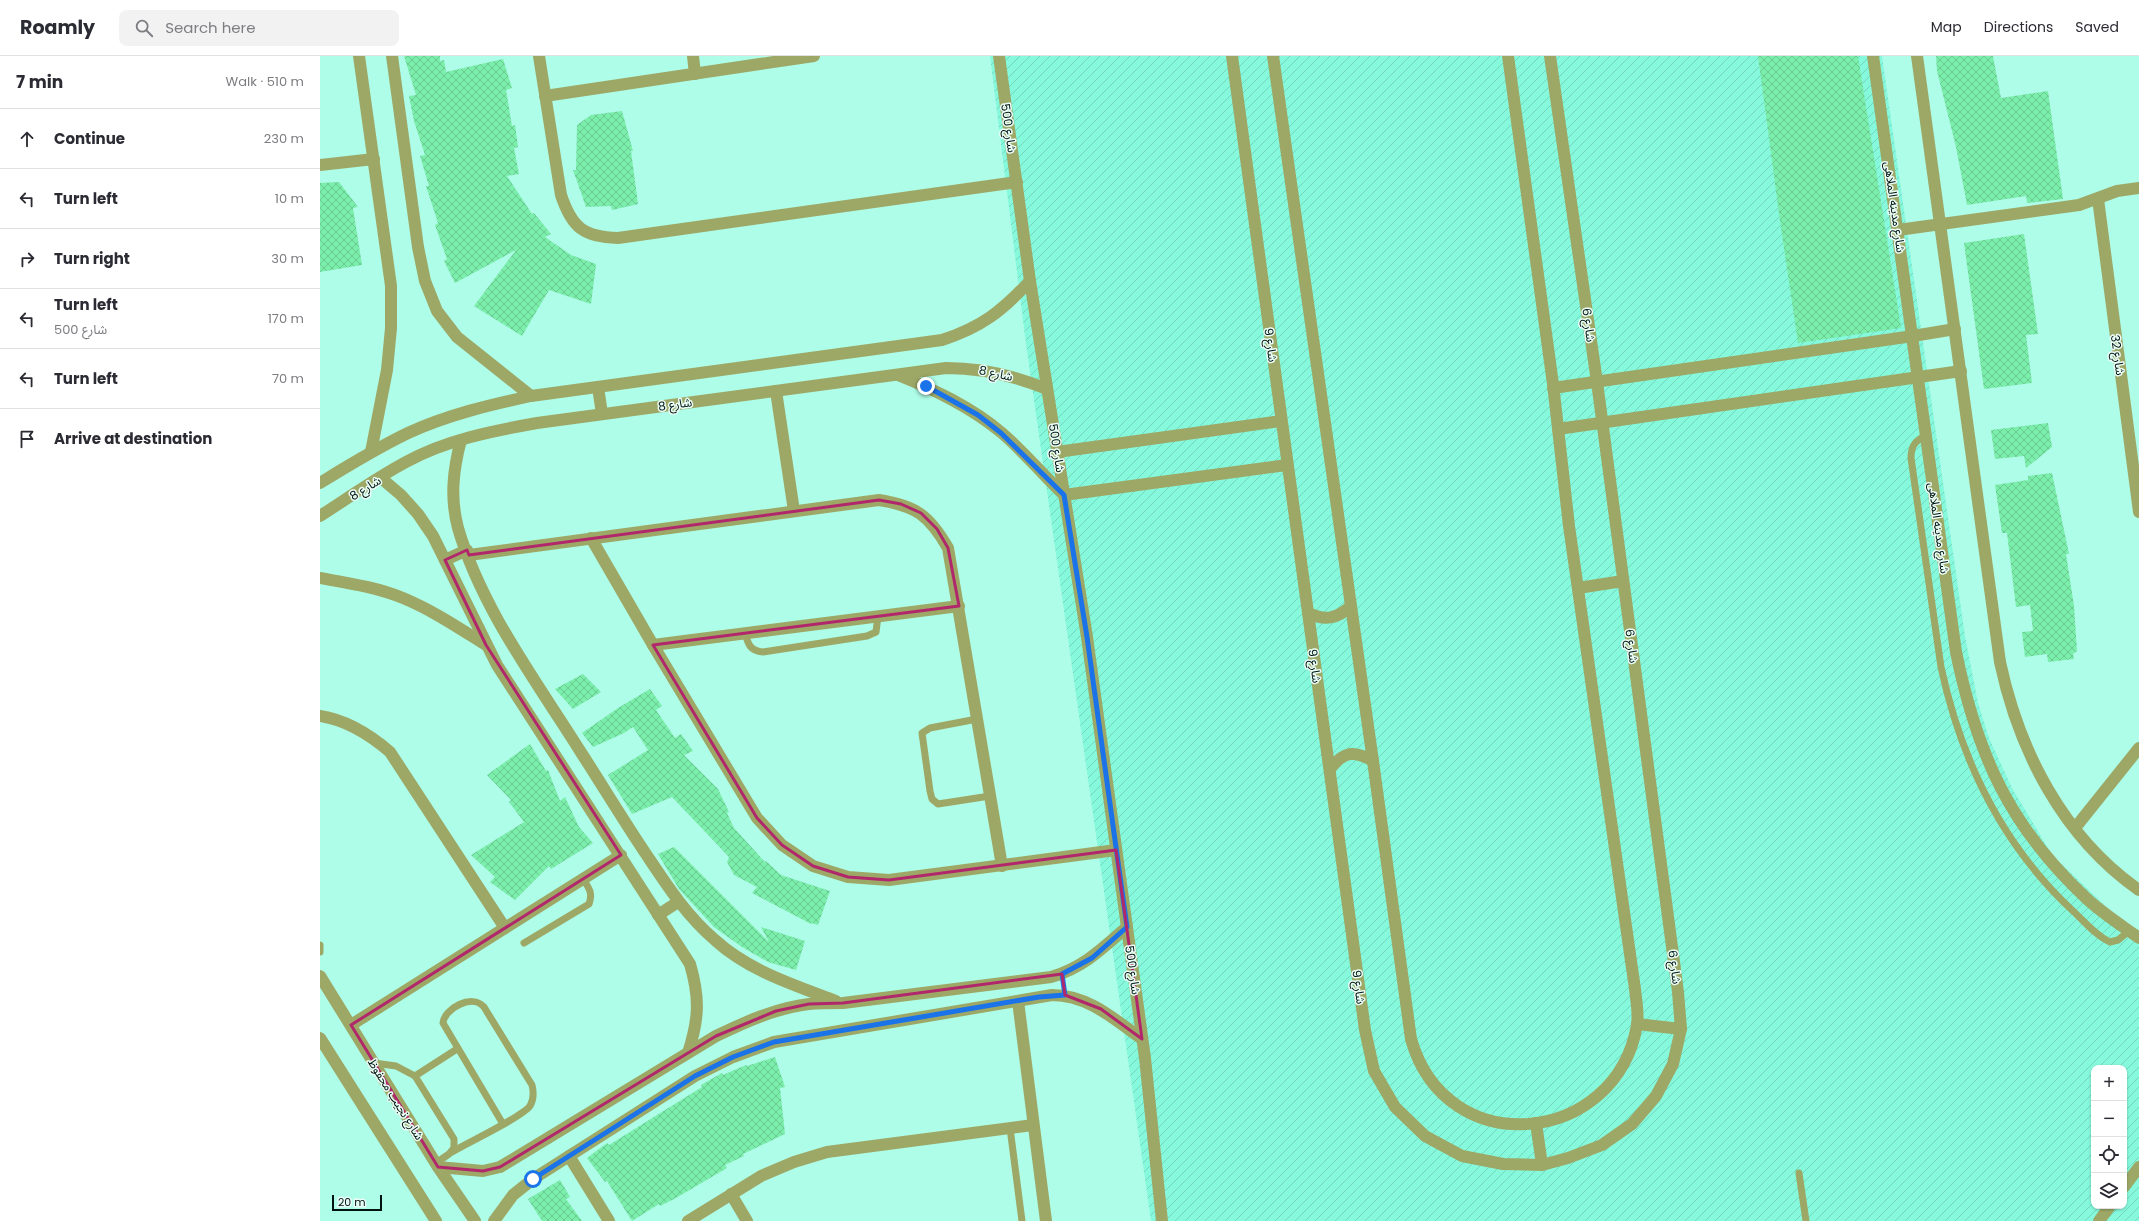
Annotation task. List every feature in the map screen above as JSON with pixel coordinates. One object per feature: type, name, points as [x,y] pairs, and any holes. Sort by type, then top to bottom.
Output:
[{"type":"street","points":[[360,56],[391,286],[391,328],[386,377],[371,452]]},
{"type":"street","points":[[392,56],[418,247],[425,281],[437,311],[457,338],[530,396]]},
{"type":"street","points":[[539,56],[560,195],[567,214],[580,229],[598,237],[618,238],[1017,182]]},
{"type":"street","points":[[693,56],[695,74]]},
{"type":"street","points":[[545,96],[814,56]]},
{"type":"street","name":"شارع 500","points":[[999,56],[1030,281],[1087,637],[1142,1039],[1162,1221]]},
{"type":"street","name":"شارع 9","points":[[1232,56],[1365,1030],[1374,1071],[1395,1107],[1425,1136],[1462,1156],[1503,1164],[1542,1165]]},
{"type":"street","points":[[1273,56],[1411,1039],[1416,1057],[1430,1082],[1451,1103],[1478,1118],[1509,1124],[1536,1123],[1571,1114],[1604,1092],[1626,1060],[1637,1024],[1635,989],[1578,588],[1553,388],[1508,56]]},
{"type":"street","name":"شارع 6","points":[[1542,1165],[1568,1158],[1602,1145],[1632,1124],[1656,1096],[1673,1064],[1680,1029],[1677,984],[1597,382],[1550,56]]},
{"type":"street","name":"شارع مدينه الملاهى","points":[[1873,56],[1919,377],[1956,652],[1965,696],[1981,745],[1995,780],[2020,823],[2051,863],[2087,899],[2136,936]]},
{"type":"street","points":[[1917,56],[2000,662],[2006,692],[2026,750],[2056,803],[2075,828],[2114,870],[2139,890]]},
{"type":"street","points":[[320,165],[374,159]]},
{"type":"street","points":[[1898,230],[2079,205],[2117,191],[2139,188]]},
{"type":"street","name":"شارع 32","points":[[2098,199],[2139,512]]},
{"type":"street","points":[[320,483],[371,452],[409,433],[448,417],[489,405],[530,396],[942,340],[982,324],[1015,297],[1030,281]]},
{"type":"street","points":[[1553,388],[1955,329]]},
{"type":"street","name":"شارع 8","points":[[320,516],[406,462],[461,440],[496,430],[602,414],[946,368],[972,368],[997,372],[1047,388]]},
{"type":"street","points":[[1558,429],[1961,371]]},
{"type":"street","points":[[898,375],[946,396],[978,415],[1018,448],[1064,495],[1287,465]]},
{"type":"street","points":[[598,387],[602,414]]},
{"type":"street","points":[[776,391],[794,510]]},
{"type":"street","points":[[1057,452],[1282,421]]},
{"type":"street","points":[[461,440],[455,462],[452,484],[454,507],[459,529],[486,596],[506,634],[619,813],[678,902],[695,922],[716,942],[739,958],[770,975],[843,1003]]},
{"type":"street","points":[[381,478],[401,495],[418,514],[445,560],[486,645],[690,964],[696,986],[698,1008],[695,1031],[688,1053]]},
{"type":"street","points":[[445,560],[468,552],[592,538],[794,510],[879,500],[901,504],[921,514],[937,529],[948,548],[1002,866]]},
{"type":"street","points":[[592,538],[653,645],[757,818],[782,845],[813,866],[848,877],[889,880],[1116,850]]},
{"type":"street","points":[[320,578],[359,584],[403,598],[444,619],[486,645]]},
{"type":"street","points":[[1578,588],[1623,581]]},
{"type":"street","points":[[653,645],[959,606]]},
{"type":"street","points":[[1308,612],[1318,618],[1331,618],[1342,614],[1351,606]]},
{"type":"street","points":[[320,716],[351,725],[372,737],[390,752],[505,928]]},
{"type":"street","points":[[2075,828],[2139,748]]},
{"type":"street","points":[[1330,770],[1338,759],[1350,754],[1362,755],[1373,761]]},
{"type":"street","points":[[601,824],[619,813]]},
{"type":"street","points":[[351,1025],[621,855]]},
{"type":"street","points":[[658,914],[678,902]]},
{"type":"street","points":[[437,1165],[483,1171],[500,1167],[716,1036],[745,1022],[776,1011],[808,1004],[843,1003],[1051,977],[1062,974],[1092,958],[1127,927]]},
{"type":"street","points":[[1062,974],[1065,995]]},
{"type":"street","name":"شارع نجيب محفوظ","points":[[320,976],[437,1165],[475,1221]]},
{"type":"street","points":[[494,1221],[513,1195],[533,1179],[568,1156],[695,1076],[733,1057],[774,1042],[1018,1002],[1052,995],[1065,995],[1084,1000],[1101,1009],[1142,1039]]},
{"type":"street","points":[[1018,1002],[1046,1221]]},
{"type":"street","points":[[1637,1024],[1680,1029]]},
{"type":"street","points":[[320,1038],[436,1221]]},
{"type":"street","points":[[1536,1123],[1542,1165]]},
{"type":"street","points":[[688,1221],[768,1173],[794,1162],[827,1152],[1033,1125]]},
{"type":"street","points":[[568,1156],[609,1221]]},
{"type":"street","points":[[2127,1183],[2139,1167]]},
{"type":"street","points":[[731,1194],[747,1221]]},
{"type":"street","points":[[2099,1221],[2108,1209]]},
{"type":"lane","points":[[1927,435],[1918,439],[1913,444],[1911,458],[1941,667],[1950,706],[1969,763],[1983,793],[2015,845],[2063,901],[2110,942],[2136,936]]},
{"type":"lane","points":[[745,633],[748,646],[752,649],[763,652],[868,636],[876,632],[878,616]]},
{"type":"lane","points":[[977,719],[930,728],[922,733],[930,791],[932,799],[938,804],[990,796]]},
{"type":"lane","points":[[524,943],[589,904],[592,897],[591,891],[583,879]]},
{"type":"lane","points":[[320,945],[320,952]]},
{"type":"lane","points":[[437,1165],[452,1152],[503,1124],[528,1108],[534,1097],[532,1085],[484,1007],[477,1001],[467,1001],[444,1017],[444,1026],[503,1124]]},
{"type":"lane","points":[[415,1076],[458,1049]]},
{"type":"lane","points":[[374,1062],[396,1066],[415,1076],[454,1139],[454,1148],[452,1152]]},
{"type":"lane","points":[[1010,1128],[1022,1221]]},
{"type":"lane","points":[[1799,1173],[1806,1221]]},
{"type":"highlighted area","points":[[879,500],[901,504],[921,513],[937,529],[948,548],[959,606],[653,645],[757,818],[782,845],[813,866],[848,877],[889,880],[1116,850],[1142,1039],[1101,1009],[1065,995],[1062,974],[843,1003],[809,1004],[776,1011],[716,1036],[500,1167],[483,1171],[438,1167],[351,1025],[621,855],[486,645],[445,560],[467,550],[469,555]]},
{"type":"shaded area","points":[[990,56],[1882,56],[1965,636],[1978,703],[1989,738],[2012,788],[2052,855],[2121,921],[2139,933],[2139,1221],[1151,1221],[1026,344]]},
{"type":"building","points":[[404,56],[440,56],[440,61],[444,60],[446,72],[503,59],[512,88],[506,90],[512,126],[515,125],[518,147],[514,148],[519,174],[507,176],[532,214],[534,213],[551,234],[545,237],[571,255],[596,264],[591,304],[549,290],[522,336],[474,306],[516,250],[455,283],[444,261],[447,259],[435,225],[438,223],[426,186],[429,186],[420,156],[425,155],[414,121],[409,96],[416,95]]},
{"type":"building","points":[[1758,56],[1858,56],[1901,328],[1798,343]]},
{"type":"building","points":[[1936,56],[1993,56],[2001,98],[2048,91],[2063,199],[2027,203],[2026,196],[1967,205],[1956,147],[1937,71]]},
{"type":"building","points":[[622,111],[633,151],[631,151],[638,204],[612,210],[611,206],[586,207],[573,170],[576,170],[577,125],[591,115]]},
{"type":"building","points":[[339,182],[358,207],[353,208],[362,265],[320,272],[320,183]]},
{"type":"building","points":[[2024,234],[2038,334],[2026,335],[2032,383],[1984,389],[1964,243]]},
{"type":"building","points":[[2048,423],[2052,447],[2026,468],[2024,456],[1995,459],[1991,430]]},
{"type":"building","points":[[2052,473],[2069,554],[2066,554],[2074,606],[2077,651],[2073,654],[2074,659],[2048,662],[2047,654],[2025,657],[2022,632],[2033,631],[2030,605],[2016,607],[2007,533],[2002,533],[1995,485],[2028,480],[2028,476]]},
{"type":"building","points":[[583,674],[601,692],[573,709],[555,689]]},
{"type":"building","points":[[650,689],[662,706],[656,710],[675,738],[681,734],[693,751],[684,755],[718,789],[729,812],[727,813],[734,828],[765,862],[766,861],[781,875],[830,891],[818,925],[811,924],[752,893],[757,887],[734,875],[727,862],[729,857],[672,797],[632,814],[608,775],[648,750],[633,727],[624,733],[593,747],[582,733],[618,708]]},
{"type":"building","points":[[530,744],[546,771],[548,770],[560,801],[565,797],[579,827],[593,843],[551,869],[549,866],[515,900],[490,882],[495,877],[471,855],[524,822],[509,802],[511,800],[487,775]]},
{"type":"building","points":[[674,847],[769,942],[761,927],[805,941],[796,970],[768,962],[742,947],[714,927],[679,889],[658,854]]},
{"type":"building","points":[[775,1057],[785,1087],[780,1088],[785,1134],[743,1154],[744,1156],[725,1165],[727,1168],[676,1198],[660,1206],[659,1204],[632,1221],[607,1181],[605,1182],[587,1158],[607,1143],[609,1145],[722,1073],[723,1075],[746,1065],[747,1066]]},
{"type":"building","points":[[560,1180],[570,1197],[566,1199],[582,1221],[542,1221],[528,1199]]},
{"type":"route","points":[[533,1179],[695,1076],[733,1057],[774,1042],[1018,1002],[1039,997],[1065,995],[1062,974],[1078,967],[1092,958],[1127,927],[1087,637],[1064,495],[1001,433],[978,415],[952,399],[926,386]]}]
